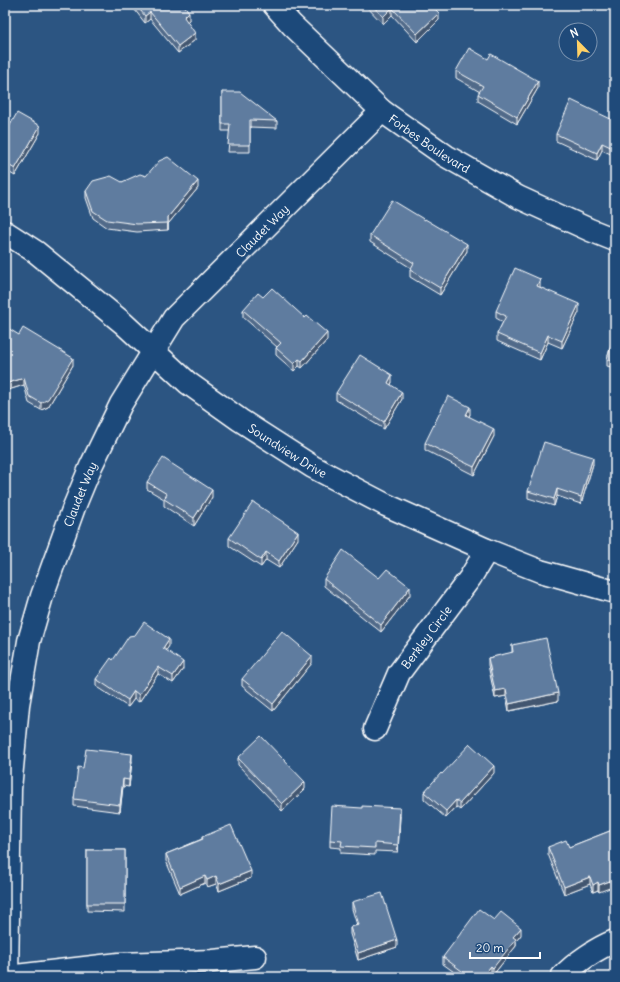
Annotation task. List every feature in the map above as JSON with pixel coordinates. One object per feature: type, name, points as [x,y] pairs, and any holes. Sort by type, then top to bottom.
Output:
[{"type":"street","name":"Forbes Boulevard","points":[[274,5],[292,25],[382,111],[446,156],[518,197],[615,240]]},
{"type":"street","name":"Claudet Way","points":[[7,977],[12,764],[18,704],[29,641],[45,589],[74,507],[91,466],[121,404],[174,318],[382,111]]},
{"type":"street","name":"Soundview Drive","points":[[5,232],[36,252],[123,323],[188,384],[240,420],[313,467],[386,505],[487,550],[540,571],[615,592]]},
{"type":"street","name":"Berkley Circle","points":[[375,729],[399,673],[470,578],[487,550]]},
{"type":"street","points":[[562,977],[568,970],[586,957],[615,941]]},
{"type":"street","points":[[7,977],[119,964],[213,961],[255,957]]},
{"type":"building","points":[[136,5],[184,5],[189,12],[184,17],[195,33],[178,46],[150,12],[145,16]]},
{"type":"building","points":[[372,5],[431,5],[439,13],[417,34],[392,8],[383,17]]},
{"type":"building","points":[[469,48],[488,59],[491,54],[538,81],[517,117],[478,94],[483,86],[456,71]]},
{"type":"building","points":[[222,92],[240,92],[277,121],[250,120],[250,145],[228,145],[230,124],[222,124]]},
{"type":"building","points":[[571,100],[615,121],[615,149],[602,143],[597,153],[556,134]]},
{"type":"building","points":[[17,113],[40,126],[15,169],[5,163],[5,134]]},
{"type":"building","points":[[168,157],[198,181],[168,217],[168,223],[137,224],[107,220],[93,211],[86,191],[93,181],[111,176],[122,182],[140,174],[146,176],[159,161]]},
{"type":"building","points":[[392,200],[467,244],[440,288],[410,270],[414,263],[370,235]]},
{"type":"building","points":[[515,268],[540,279],[537,286],[579,304],[562,341],[548,335],[540,353],[497,334],[506,316],[496,311]]},
{"type":"building","points":[[272,288],[305,318],[307,316],[327,333],[302,361],[299,359],[294,364],[276,348],[281,343],[243,310],[258,293],[263,297]]},
{"type":"building","points":[[6,327],[19,335],[23,328],[73,358],[48,399],[41,403],[29,396],[24,378],[8,383],[5,381],[5,359],[7,357],[5,356]]},
{"type":"building","points":[[615,332],[615,361],[607,359]]},
{"type":"building","points":[[360,355],[392,375],[388,383],[402,392],[384,422],[336,393]]},
{"type":"building","points":[[448,396],[470,407],[466,415],[494,429],[474,467],[425,443]]},
{"type":"building","points":[[544,442],[593,457],[581,497],[557,489],[554,499],[528,491]]},
{"type":"building","points":[[163,458],[212,490],[194,518],[164,499],[167,494],[147,482]]},
{"type":"building","points":[[253,502],[298,532],[279,561],[266,552],[261,560],[229,538]]},
{"type":"building","points":[[343,550],[379,578],[387,569],[410,587],[381,625],[324,579]]},
{"type":"building","points":[[144,622],[169,639],[163,648],[183,662],[173,676],[158,667],[139,695],[134,691],[128,700],[96,679],[111,658],[113,660],[129,636],[135,635]]},
{"type":"building","points":[[282,631],[312,656],[273,704],[242,679]]},
{"type":"building","points":[[546,638],[558,693],[509,704],[506,689],[495,691],[488,658],[513,652],[512,645]]},
{"type":"building","points":[[261,736],[305,782],[282,804],[238,758]]},
{"type":"building","points":[[470,744],[494,766],[460,803],[456,800],[446,811],[424,792]]},
{"type":"building","points":[[86,749],[132,754],[129,780],[123,779],[120,805],[74,799],[78,767],[83,768]]},
{"type":"building","points":[[332,806],[400,808],[398,845],[375,843],[375,848],[341,846],[342,841],[330,840]]},
{"type":"building","points":[[231,825],[251,871],[219,884],[216,876],[207,880],[205,876],[180,887],[166,854],[203,839],[202,837]]},
{"type":"building","points":[[615,829],[615,879],[599,885],[598,882],[593,885],[590,877],[564,887],[548,847],[566,840],[569,847]]},
{"type":"building","points":[[87,850],[125,850],[125,904],[87,904]]},
{"type":"building","points":[[382,893],[397,940],[358,953],[350,927],[359,925],[352,902]]},
{"type":"building","points":[[479,909],[494,920],[501,912],[521,928],[513,937],[516,939],[493,968],[491,966],[482,977],[470,977],[443,957]]}]
